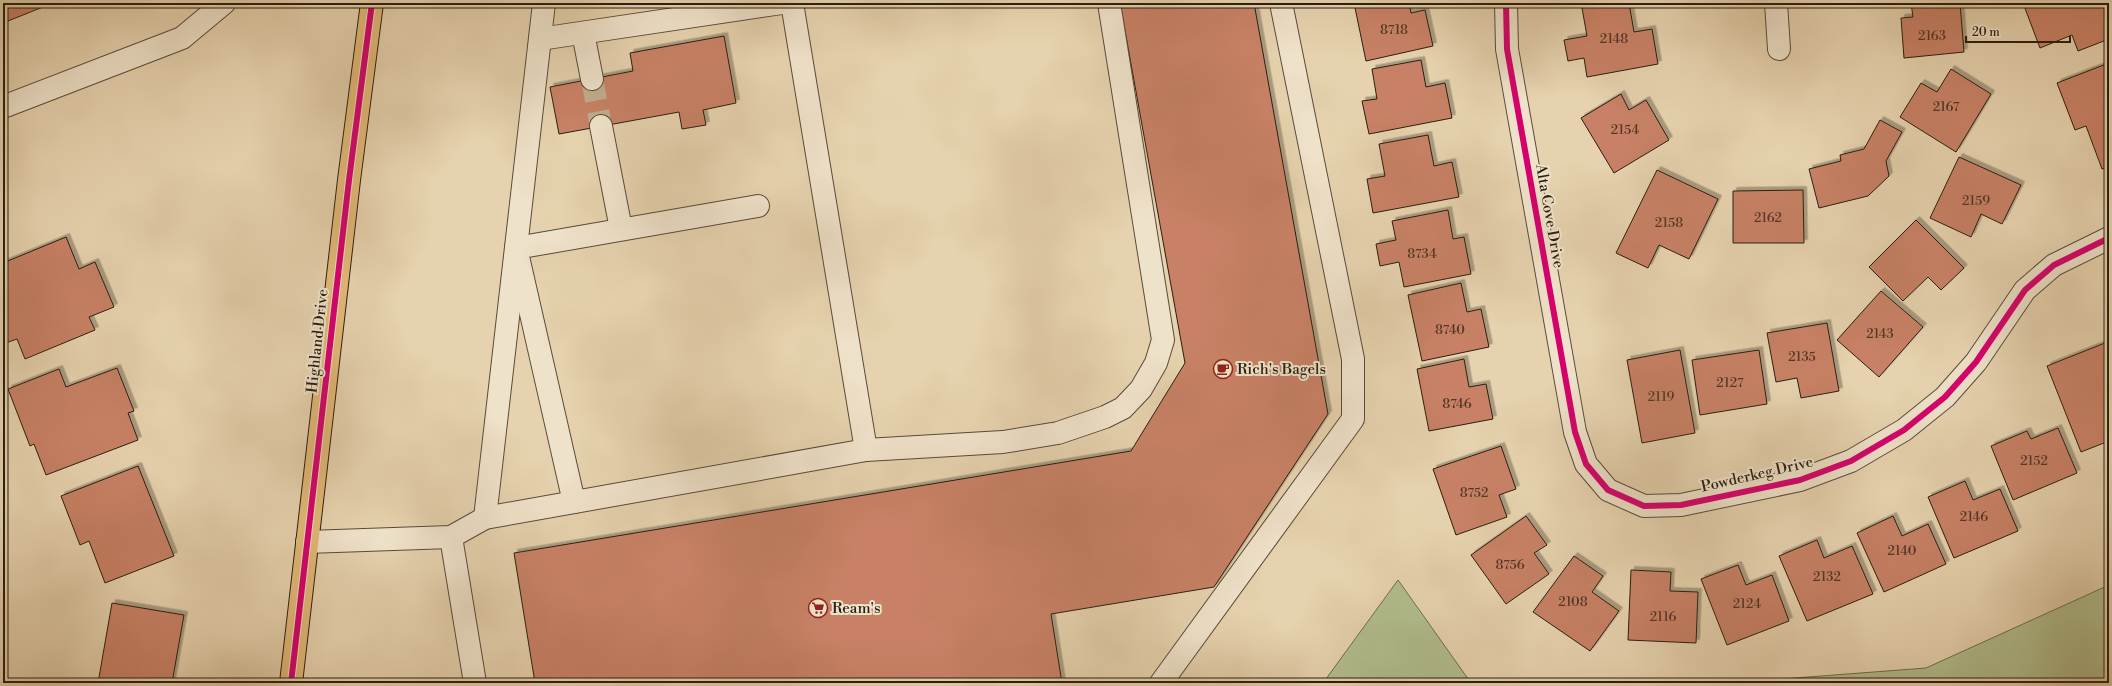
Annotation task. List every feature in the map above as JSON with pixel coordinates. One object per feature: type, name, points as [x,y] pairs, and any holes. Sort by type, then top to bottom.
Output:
[{"type":"main road","name":"Highland Drive","points":[[291,683],[348,180],[372,3]]},
{"type":"street","points":[[3,107],[182,38],[224,3]]},
{"type":"street","points":[[485,518],[544,3]]},
{"type":"street","points":[[540,39],[782,3]]},
{"type":"street","points":[[792,3],[866,450]]},
{"type":"street","points":[[308,542],[451,537],[485,518],[866,450],[996,443],[1058,433],[1105,417],[1124,408],[1141,389],[1156,363],[1163,340],[1109,3]]},
{"type":"street","points":[[1161,683],[1353,419],[1353,359],[1281,3]]},
{"type":"street","name":"Alta Cove Drive","points":[[1506,3],[1506,49],[1575,432]]},
{"type":"street","points":[[1776,3],[1779,49]]},
{"type":"street","points":[[583,33],[592,79]]},
{"type":"street","points":[[601,126],[621,230]]},
{"type":"street","points":[[516,248],[758,206]]},
{"type":"street","name":"Powderkeg Drive","points":[[1575,432],[1586,464],[1608,490],[1644,506],[1681,505],[1800,480],[1851,461],[1904,430],[1945,397],[1976,362],[2025,290],[2054,265],[2109,238]]},
{"type":"street","points":[[516,248],[574,502]]},
{"type":"street","points":[[451,537],[475,683]]},
{"type":"green space","points":[[1398,580],[1471,683],[1323,683]]},
{"type":"green space","points":[[2109,585],[2109,683],[1729,683],[1926,668]]},
{"type":"building","points":[[3,3],[53,3],[3,23]]},
{"type":"building","points":[[1120,3],[1254,3],[1328,414],[1214,587],[1051,614],[1062,683],[535,683],[514,553],[1131,451],[1185,363]]},
{"type":"building","points":[[1354,3],[1409,3],[1411,13],[1425,10],[1433,46],[1366,61]]},
{"type":"building","points":[[1613,3],[1629,3],[1634,32],[1652,29],[1658,64],[1587,77],[1584,58],[1568,61],[1564,40],[1587,36],[1582,8]]},
{"type":"building","points":[[1911,3],[1960,3],[1964,52],[1904,58],[1901,18],[1913,17]]},
{"type":"building","points":[[2023,3],[2109,3],[2109,39],[2078,51],[2072,35],[2040,48]]},
{"type":"building","points":[[724,36],[736,103],[703,110],[706,125],[682,129],[679,112],[559,134],[550,87],[633,71],[630,53]]},
{"type":"building","points":[[1421,60],[1426,87],[1445,83],[1452,118],[1369,134],[1362,101],[1377,99],[1372,69]]},
{"type":"building","points":[[2109,63],[2109,167],[2102,169],[2086,126],[2075,130],[2057,83]]},
{"type":"building","points":[[1951,69],[1991,94],[1956,152],[1900,117],[1921,83],[1937,92]]},
{"type":"building","points":[[1621,94],[1629,110],[1646,100],[1669,140],[1614,173],[1581,118]]},
{"type":"building","points":[[1880,120],[1902,132],[1886,161],[1889,176],[1868,196],[1819,208],[1809,169],[1841,161],[1840,155],[1864,149]]},
{"type":"building","points":[[1428,135],[1434,166],[1452,162],[1459,197],[1373,213],[1367,179],[1385,176],[1379,144]]},
{"type":"building","points":[[1959,157],[2021,185],[2002,224],[1981,214],[1971,237],[1930,218]]},
{"type":"building","points":[[1657,170],[1718,199],[1689,259],[1659,245],[1648,268],[1616,253]]},
{"type":"building","points":[[1803,190],[1804,243],[1733,243],[1733,191]]},
{"type":"building","points":[[1448,210],[1453,239],[1464,237],[1471,274],[1404,287],[1399,262],[1380,266],[1376,244],[1396,240],[1392,221]]},
{"type":"building","points":[[1916,220],[1964,268],[1941,290],[1928,277],[1903,301],[1869,267]]},
{"type":"building","points":[[66,237],[79,269],[95,262],[114,307],[89,317],[95,330],[25,359],[17,339],[3,344],[3,263]]},
{"type":"building","points":[[1461,283],[1467,312],[1481,309],[1489,347],[1422,361],[1408,295]]},
{"type":"building","points":[[1881,291],[1923,327],[1879,377],[1837,340]]},
{"type":"building","points":[[1827,323],[1839,391],[1801,398],[1797,378],[1776,382],[1767,333]]},
{"type":"building","points":[[2105,343],[2109,354],[2109,441],[2081,452],[2047,366]]},
{"type":"building","points":[[1680,350],[1695,433],[1642,443],[1627,360]]},
{"type":"building","points":[[1759,350],[1767,404],[1700,415],[1692,360]]},
{"type":"building","points":[[1464,359],[1469,387],[1486,384],[1493,419],[1429,431],[1417,369]]},
{"type":"building","points":[[117,368],[134,411],[128,413],[138,440],[46,475],[34,444],[30,446],[8,389],[59,369],[66,387]]},
{"type":"building","points":[[2058,428],[2077,473],[2013,500],[1991,446],[2027,431],[2031,439]]},
{"type":"building","points":[[1501,446],[1516,489],[1499,495],[1507,517],[1456,535],[1433,469]]},
{"type":"building","points":[[138,466],[174,556],[105,583],[89,541],[80,545],[61,496]]},
{"type":"building","points":[[1965,481],[1973,500],[2000,489],[2018,531],[1954,558],[1928,497]]},
{"type":"building","points":[[1526,516],[1547,545],[1534,553],[1549,574],[1506,604],[1471,555]]},
{"type":"building","points":[[1893,516],[1902,536],[1928,524],[1946,564],[1884,592],[1857,533]]},
{"type":"building","points":[[1817,540],[1824,558],[1852,546],[1873,594],[1807,621],[1779,556]]},
{"type":"building","points":[[1574,556],[1603,576],[1592,592],[1619,611],[1590,651],[1533,612]]},
{"type":"building","points":[[1738,565],[1746,585],[1772,575],[1789,621],[1727,645],[1701,579]]},
{"type":"building","points":[[1631,570],[1671,572],[1670,591],[1698,592],[1696,643],[1628,640]]},
{"type":"building","points":[[112,603],[184,615],[172,683],[98,683]]},
{"type":"tunnel","points":[[592,79],[601,126]]},
{"type":"cycle path","points":[[291,683],[349,180],[372,3]]},
{"type":"cycle path","points":[[1506,3],[1507,49],[1575,432],[1586,464],[1608,490],[1644,506],[1681,505],[1800,480],[1851,461],[1904,430],[1945,397],[1976,362],[2025,290],[2054,265],[2109,238]]},
{"type":"place","name":"Rich's Bagels","points":[[1223,369]]},
{"type":"place","name":"Ream's","points":[[818,608]]}]
